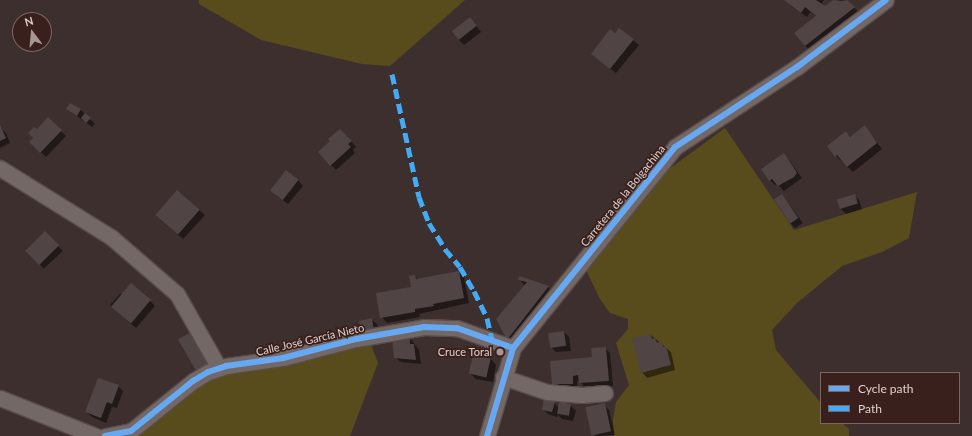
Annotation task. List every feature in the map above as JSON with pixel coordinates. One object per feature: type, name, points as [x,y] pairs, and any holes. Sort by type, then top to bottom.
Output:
[{"type":"street","name":"Carretera de la Bolgachina","points":[[487,436],[512,348],[675,147],[797,68],[886,0]]},
{"type":"street","points":[[0,168],[111,238],[177,294],[219,368]]},
{"type":"street","name":"Calle José García Nieto","points":[[105,436],[131,431],[193,381],[208,372],[219,368],[283,358],[356,339],[424,327],[458,328],[512,348]]},
{"type":"street","points":[[503,377],[547,392],[582,395],[605,393]]},
{"type":"street","points":[[0,398],[96,436]]},
{"type":"shaded area","points":[[199,0],[465,0],[390,66],[362,64],[261,40],[199,4]]},
{"type":"shaded area","points":[[725,128],[794,230],[917,192],[909,238],[882,252],[842,266],[797,303],[772,330],[776,350],[820,402],[820,424],[843,424],[849,429],[849,436],[614,436],[613,420],[616,402],[629,385],[616,343],[628,329],[628,319],[610,313],[600,299],[586,270],[661,175]]},
{"type":"shaded area","points":[[370,342],[378,363],[350,436],[135,436],[197,386],[223,373],[296,361]]},
{"type":"building","points":[[784,0],[816,0],[825,6],[833,0],[847,0],[855,7],[805,46],[794,33],[816,16],[805,7],[801,13]]},
{"type":"building","points":[[470,17],[477,26],[459,40],[452,31]]},
{"type":"building","points":[[619,28],[634,39],[610,69],[591,54],[610,29],[615,33]]},
{"type":"building","points":[[70,103],[81,109],[77,116],[66,109]]},
{"type":"building","points":[[85,113],[91,118],[86,123],[81,118]]},
{"type":"building","points":[[48,117],[62,130],[40,153],[29,142],[33,138],[28,133],[34,127],[37,129]]},
{"type":"building","points":[[0,125],[6,138],[0,141]]},
{"type":"building","points":[[865,125],[877,143],[847,167],[837,155],[835,157],[827,146],[846,131],[850,137]]},
{"type":"building","points":[[340,129],[352,141],[348,144],[351,147],[330,166],[318,152],[330,141],[328,139]]},
{"type":"building","points":[[784,153],[797,173],[794,177],[778,186],[772,179],[769,181],[761,169]]},
{"type":"building","points":[[286,170],[299,180],[283,200],[270,190]]},
{"type":"building","points":[[177,190],[200,210],[178,235],[155,215]]},
{"type":"building","points":[[782,194],[798,218],[790,224],[774,200]]},
{"type":"building","points":[[855,194],[858,204],[840,209],[837,200]]},
{"type":"building","points":[[45,231],[59,245],[39,265],[25,251]]},
{"type":"building","points":[[459,271],[464,298],[433,304],[434,306],[415,309],[415,312],[380,318],[376,293],[411,287],[409,276],[415,275],[416,279]]},
{"type":"building","points":[[519,276],[549,286],[507,340],[496,319],[527,282],[518,280]]},
{"type":"building","points":[[131,283],[151,300],[131,323],[111,307]]},
{"type":"building","points":[[372,318],[374,331],[362,333],[359,321]]},
{"type":"building","points":[[564,331],[566,346],[550,348],[548,333]]},
{"type":"building","points":[[191,332],[211,366],[198,373],[178,340]]},
{"type":"building","points":[[651,334],[652,339],[655,338],[657,343],[662,341],[663,347],[666,346],[671,365],[641,373],[632,339]]},
{"type":"building","points":[[410,336],[410,344],[414,344],[416,360],[394,358],[392,339]]},
{"type":"building","points":[[606,347],[609,381],[579,383],[578,375],[573,376],[573,384],[552,384],[550,361],[592,357],[591,348]]},
{"type":"building","points":[[473,355],[491,359],[486,378],[469,374]]},
{"type":"building","points":[[98,378],[119,385],[112,404],[107,402],[101,418],[85,412]]},
{"type":"building","points":[[544,399],[555,402],[552,412],[542,410]]},
{"type":"building","points":[[559,402],[571,404],[569,416],[557,414]]},
{"type":"building","points":[[605,403],[611,431],[591,436],[585,407]]},
{"type":"marked path","points":[[392,74],[419,197],[429,223],[445,249],[460,267],[474,291],[487,318],[492,340]]},
{"type":"cycle path","points":[[487,436],[513,348],[675,147],[797,67],[886,0]]},
{"type":"cycle path","points":[[105,436],[131,431],[193,381],[208,372],[226,366],[283,358],[356,339],[424,327],[457,328],[513,348]]},
{"type":"place","name":"Cruce Toral","points":[[500,352]]}]
